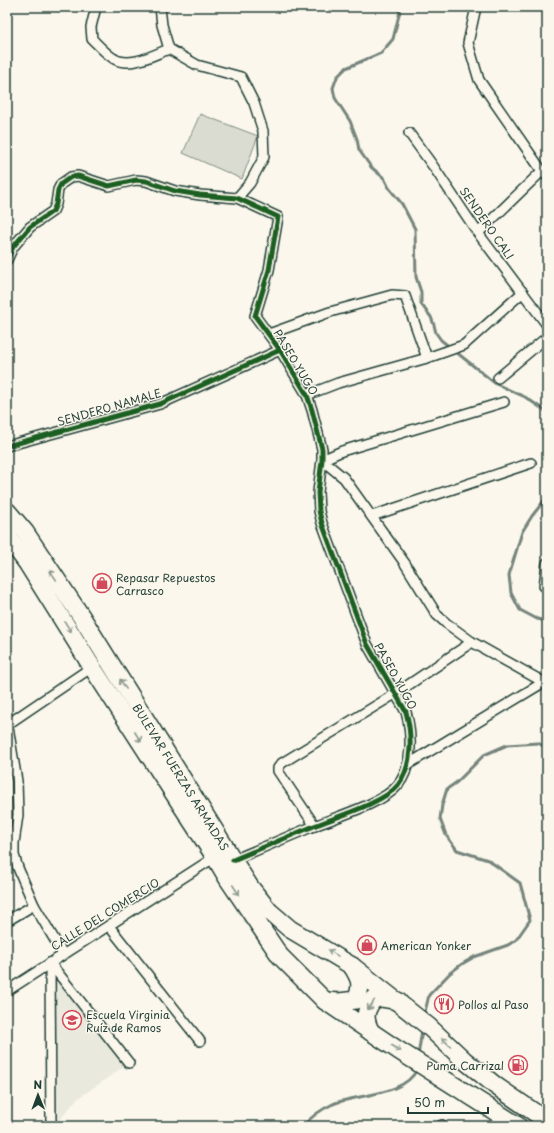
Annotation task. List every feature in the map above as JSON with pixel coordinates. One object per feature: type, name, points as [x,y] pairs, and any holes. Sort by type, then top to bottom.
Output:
[{"type":"highway","name":"BULEVAR FUERZAS ARMADAS","points":[[7,511],[25,532],[81,616],[250,887],[269,911],[290,928],[352,966],[398,1001],[428,1026],[464,1060],[496,1086],[547,1121]]},
{"type":"highway","name":"BULEVAR FUERZAS ARMADAS","points":[[7,536],[27,563],[228,879],[280,956],[325,1001],[518,1126]]},
{"type":"highway","points":[[325,1001],[339,1002],[356,1000],[361,985],[352,966]]},
{"type":"highway","points":[[371,1032],[367,1024],[366,1013],[368,1006],[374,999],[381,998],[398,1001]]},
{"type":"street","points":[[96,7],[91,27],[92,39],[114,59],[126,63],[146,58],[169,49]]},
{"type":"street","points":[[160,7],[162,25],[169,49],[197,65],[241,77],[254,103],[263,131],[264,157],[250,183],[237,198]]},
{"type":"street","points":[[476,7],[468,43],[478,80],[544,173],[478,233]]},
{"type":"street","name":"SENDERO CALI","points":[[409,133],[478,233],[547,325]]},
{"type":"street","name":"PASEO YUGO","points":[[7,260],[13,247],[30,227],[53,211],[61,184],[71,177],[78,176],[110,186],[136,180],[146,181],[175,191],[237,198],[278,217],[269,270],[255,316],[280,350],[307,396],[322,449],[318,492],[319,511],[322,523],[366,644],[406,712],[410,742],[407,765],[402,779],[391,792],[368,805],[233,860]]},
{"type":"street","points":[[307,396],[338,383],[427,358],[464,345],[523,292]]},
{"type":"street","points":[[269,334],[330,312],[392,295],[405,296],[427,358]]},
{"type":"street","points":[[498,378],[547,337]]},
{"type":"street","name":"SENDERO NAMALE","points":[[7,446],[160,404],[280,350]]},
{"type":"street","points":[[504,402],[342,451],[322,460],[344,478],[404,562],[437,615],[472,642],[546,683]]},
{"type":"street","points":[[372,516],[531,463]]},
{"type":"street","points":[[544,586],[547,568]]},
{"type":"street","points":[[315,826],[278,771],[278,768],[282,763],[395,694],[472,642]]},
{"type":"street","points":[[63,954],[34,905],[14,855],[14,843],[18,816],[18,793],[8,723],[92,667]]},
{"type":"street","points":[[407,765],[546,683]]},
{"type":"street","name":"CALLE DEL COMERCIO","points":[[7,991],[215,857]]},
{"type":"street","points":[[7,920],[34,905]]},
{"type":"street","points":[[109,926],[200,1041]]},
{"type":"street","points":[[50,963],[129,1063]]},
{"type":"street","points":[[50,963],[51,1126]]},
{"type":"shaded area","points":[[200,114],[258,136],[242,179],[183,153]]},
{"type":"shaded area","name":"Escuela Virginia Ruíz de Ramos","points":[[54,974],[126,1065],[76,1100],[56,1124]]},
{"type":"waterway","points":[[401,7],[393,39],[381,53],[346,68],[337,77],[333,88],[335,98],[350,121],[357,139],[359,150],[371,167],[384,178],[389,188],[402,204],[415,229],[416,277],[421,292],[421,304],[431,317],[436,333],[441,340],[496,384],[525,397],[547,412]]},
{"type":"waterway","points":[[547,497],[522,532],[509,575],[511,593],[520,610],[537,619],[547,621]]},
{"type":"waterway","points":[[424,1016],[429,995],[450,973],[474,957],[508,945],[516,940],[530,920],[520,883],[488,860],[457,850],[446,835],[440,819],[442,805],[447,789],[457,782],[484,755],[507,745],[538,743],[547,748]]},
{"type":"waterway","points":[[418,1056],[422,1030]]},
{"type":"waterway","points":[[303,1126],[310,1119],[333,1104],[380,1093],[402,1084],[411,1078],[417,1069]]},
{"type":"cycle path","points":[[7,260],[13,247],[30,227],[53,211],[61,184],[71,177],[78,176],[109,186],[136,180],[146,181],[175,191],[237,198],[278,217],[269,270],[255,316],[280,350],[307,395],[322,449],[318,492],[319,511],[322,523],[367,644],[406,712],[410,750],[409,759],[403,777],[398,785],[382,798],[359,809],[233,860]]},
{"type":"cycle path","points":[[7,446],[160,404],[280,350]]},
{"type":"place","name":"Repasar Repuestos Carrasco","points":[[102,583]]},
{"type":"place","name":"American Yonker","points":[[367,945]]},
{"type":"place","name":"Pollos al Paso","points":[[444,1004]]},
{"type":"place","name":"Escuela Virginia Ruíz de Ramos","points":[[72,1020]]},
{"type":"place","name":"Puma Carrizal","points":[[518,1065]]}]
